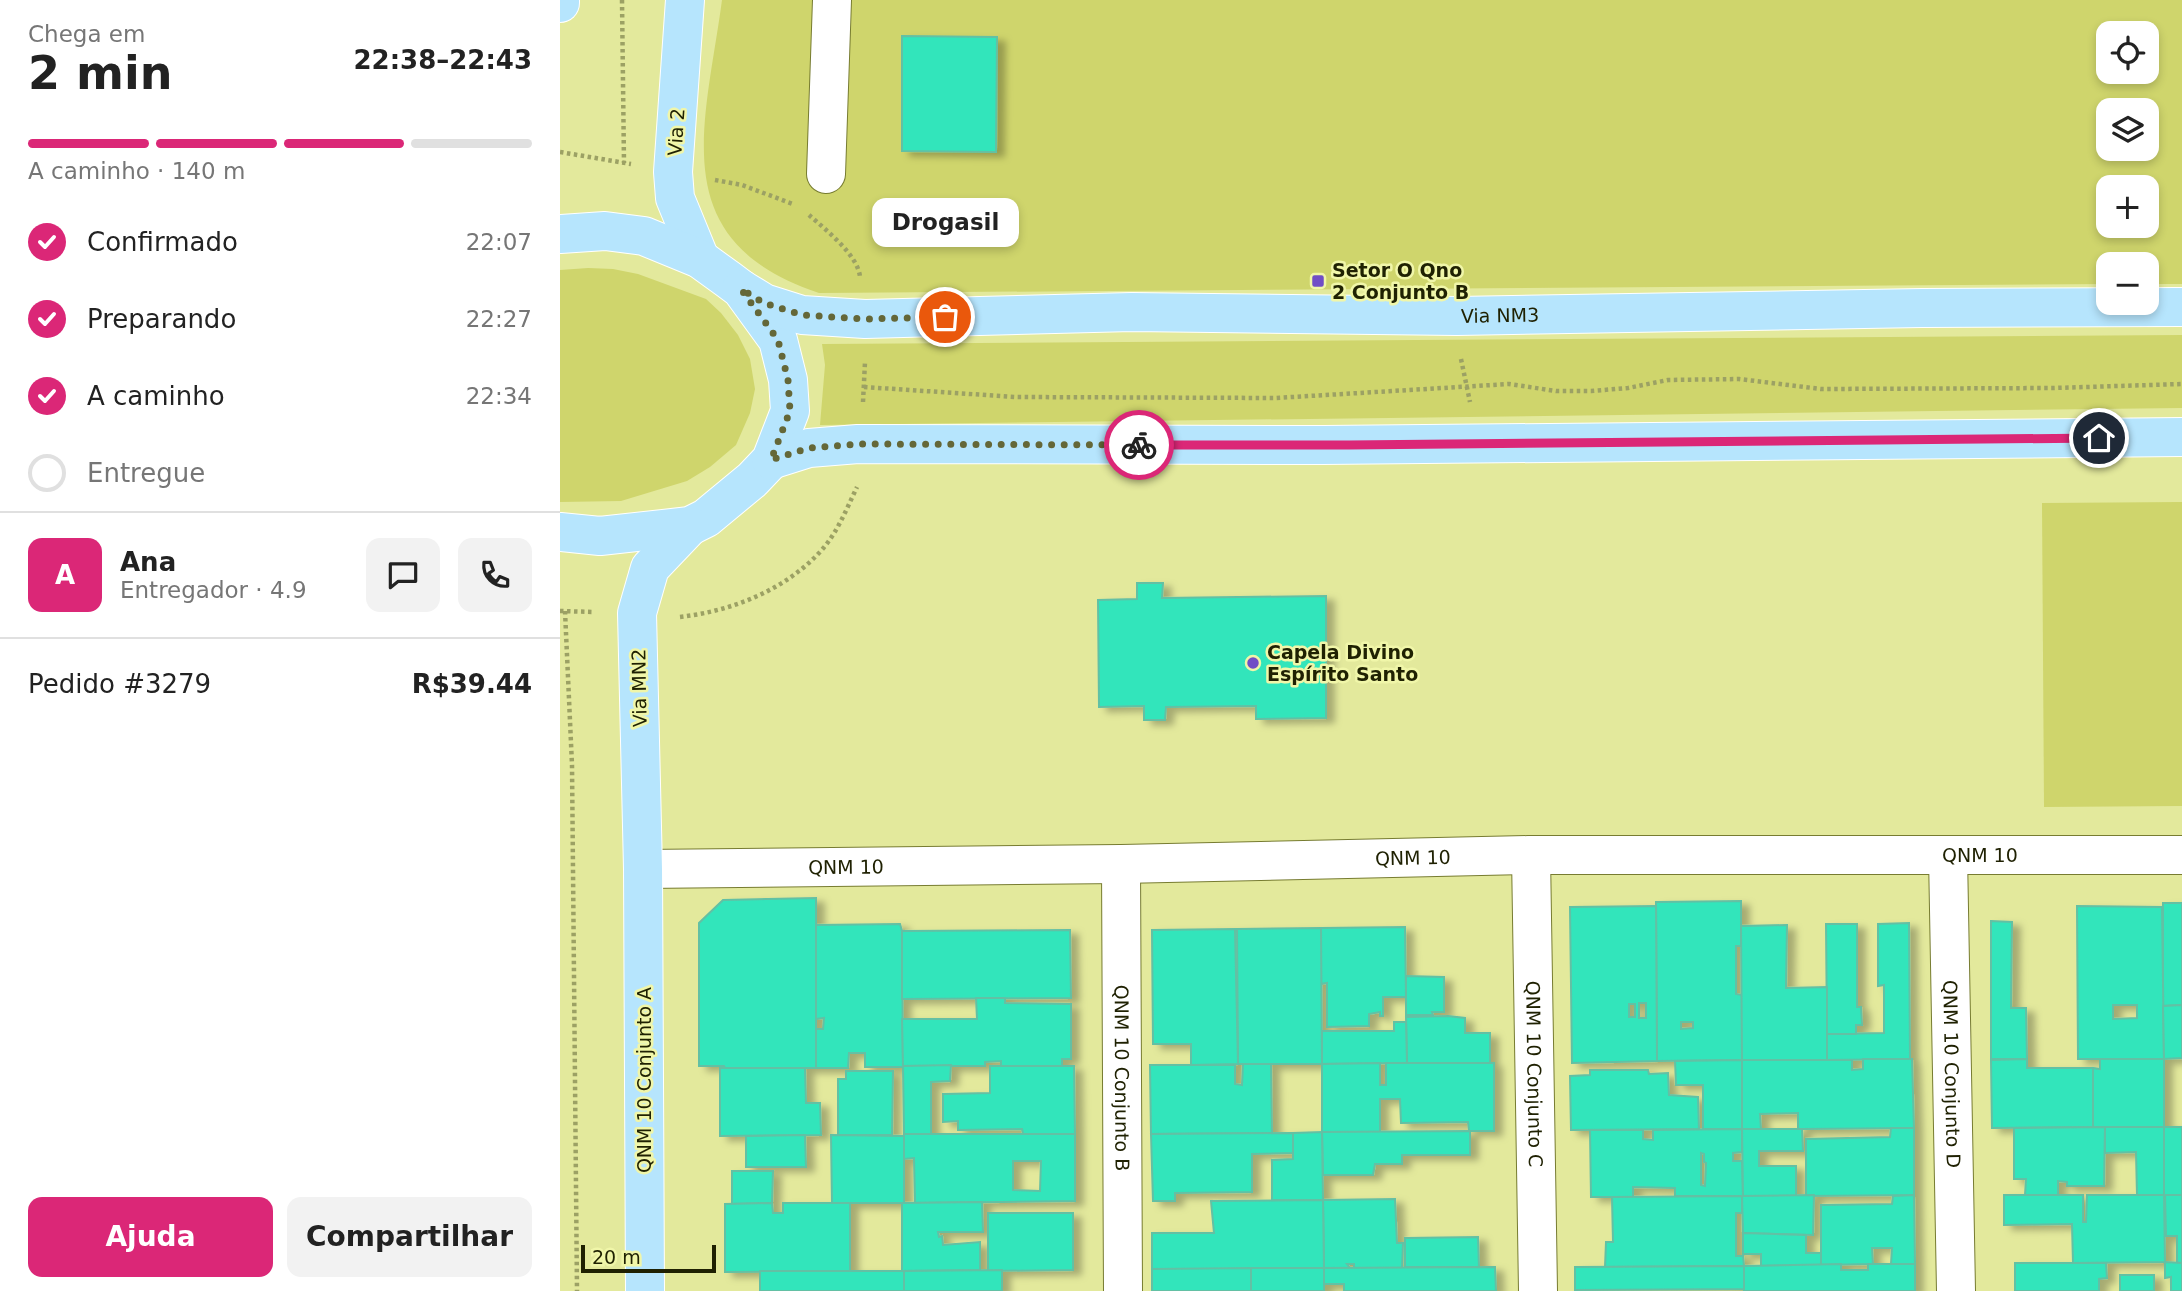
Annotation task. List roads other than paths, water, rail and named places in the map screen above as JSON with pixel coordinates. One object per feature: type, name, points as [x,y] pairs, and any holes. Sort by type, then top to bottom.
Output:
[{"type":"main road","name":"Via 2","points":[[685,0],[673,172],[675,198],[700,259]]},
{"type":"main road","points":[[560,234],[605,231],[645,236],[700,259],[741,289],[778,340],[788,380],[790,411],[771,460],[752,480],[706,518],[690,526],[600,536],[560,532]]},
{"type":"main road","name":"Via NM3","points":[[741,289],[764,303],[802,315],[865,319],[1132,312],[1457,316],[1977,307],[2182,307]]},
{"type":"main road","points":[[771,460],[809,448],[858,444],[1475,443],[2182,437]]},
{"type":"main road","name":"Via MN2","points":[[643,869],[637,613],[650,568],[690,526]]},
{"type":"main road","name":"QNM 10 Conjunto A","points":[[643,869],[645,1291]]},
{"type":"street","points":[[826,174],[832,0]]},
{"type":"street","name":"QNM 10","points":[[643,869],[1121,864],[1531,855],[2182,855]]},
{"type":"street","name":"QNM 10 Conjunto C","points":[[1531,855],[1538,1291]]},
{"type":"street","name":"QNM 10 Conjunto D","points":[[1948,855],[1956,1291]]},
{"type":"street","name":"QNM 10 Conjunto B","points":[[1121,864],[1123,1291]]},
{"type":"place","name":"Setor O Qno 2 Conjunto B","points":[[1318,281]]},
{"type":"place","name":"Drogasil","points":[[945,317]]},
{"type":"place","name":"Capela Divino Espírito Santo","points":[[1253,663]]}]
